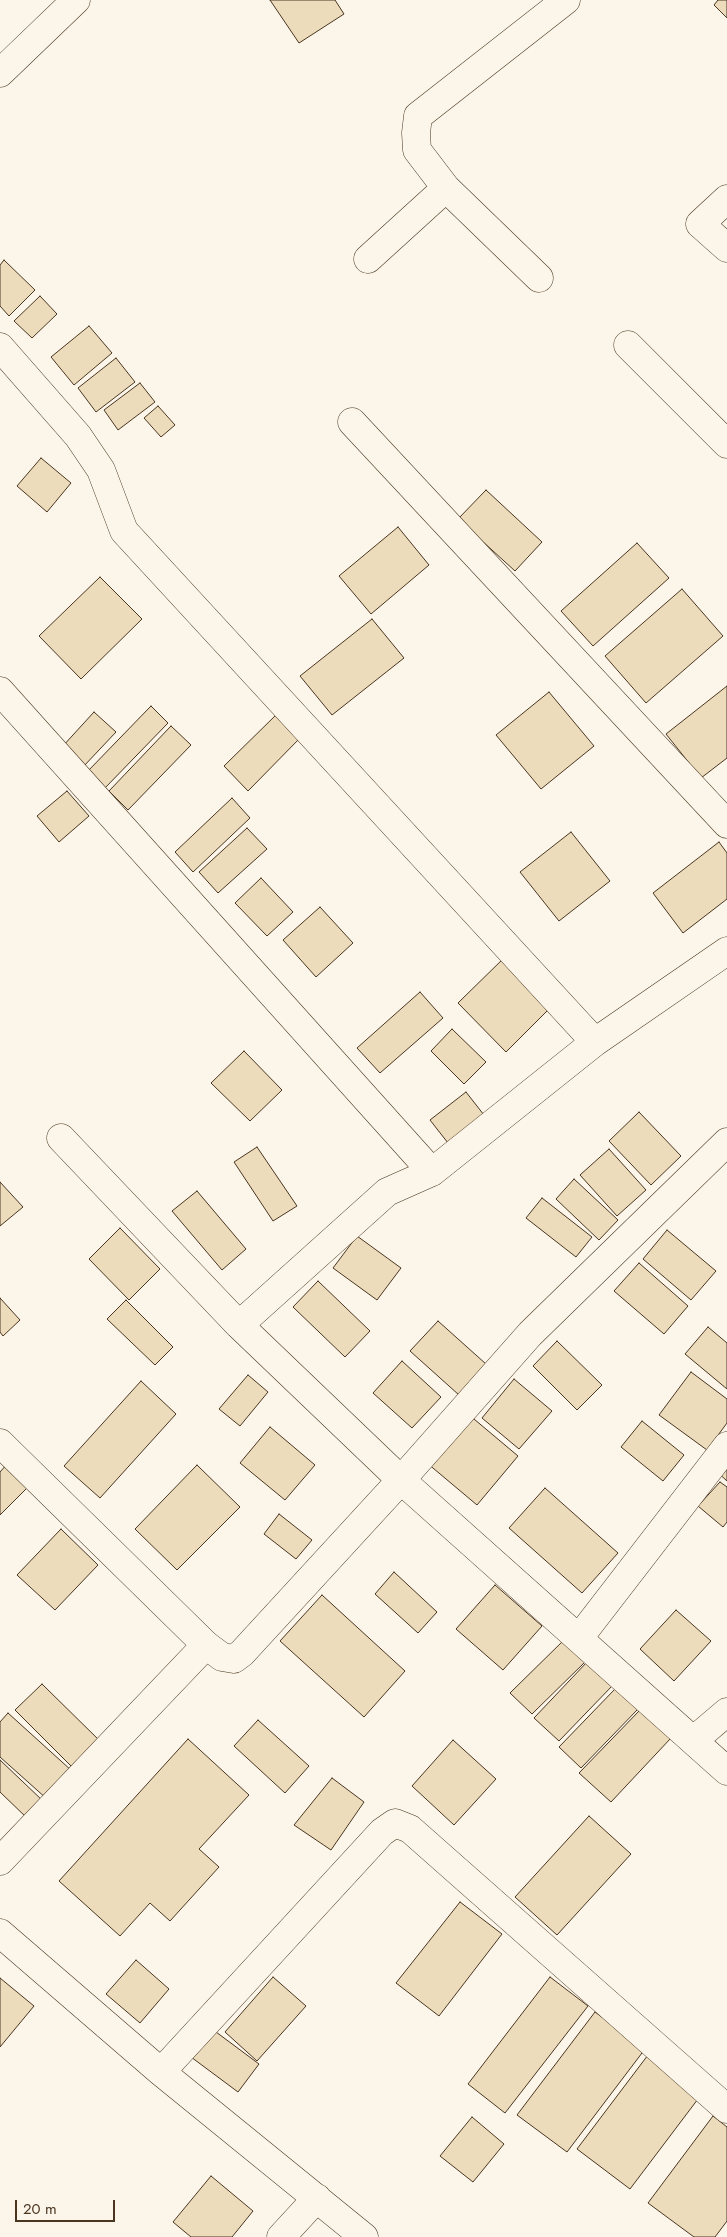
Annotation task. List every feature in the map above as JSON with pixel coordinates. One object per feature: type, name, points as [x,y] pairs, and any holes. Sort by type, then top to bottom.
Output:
[{"type":"street","points":[[0,73],[76,0]]},
{"type":"street","points":[[539,278],[446,188],[417,150],[416,133],[418,116],[566,0]]},
{"type":"street","points":[[368,258],[446,188]]},
{"type":"street","points":[[727,198],[700,224],[727,248]]},
{"type":"street","points":[[628,345],[727,444]]},
{"type":"street","points":[[0,347],[78,436],[100,470],[124,531],[595,1042]]},
{"type":"street","points":[[352,422],[727,824]]},
{"type":"street","points":[[0,691],[432,1172]]},
{"type":"street","points":[[239,1325],[387,1192],[432,1172],[595,1042],[727,952]]},
{"type":"street","points":[[61,1138],[239,1325],[401,1480],[727,1771]]},
{"type":"street","points":[[0,1443],[206,1645],[222,1657],[234,1659],[242,1653],[401,1480],[530,1334],[727,1142]]},
{"type":"street","points":[[579,1638],[727,1446]]},
{"type":"street","points":[[0,1861],[206,1645]]},
{"type":"street","points":[[694,1740],[727,1712]]},
{"type":"street","points":[[161,2072],[382,1832],[395,1824],[410,1829],[727,2109]]},
{"type":"street","points":[[0,1933],[161,2072],[364,2237]]},
{"type":"street","points":[[281,2237],[316,2198]]},
{"type":"building","points":[[270,0],[335,0],[344,14],[299,43]]},
{"type":"building","points":[[718,0],[727,0],[727,18],[714,5]]},
{"type":"building","points":[[4,260],[35,290],[9,316],[0,306],[0,265]]},
{"type":"building","points":[[40,296],[57,314],[32,338],[14,321]]},
{"type":"building","points":[[89,326],[112,353],[74,385],[51,357]]},
{"type":"building","points":[[116,358],[135,382],[96,412],[78,388]]},
{"type":"building","points":[[140,383],[155,402],[118,430],[104,410]]},
{"type":"building","points":[[158,406],[175,425],[161,437],[144,418]]},
{"type":"building","points":[[41,458],[71,483],[47,512],[17,486]]},
{"type":"building","points":[[486,490],[542,542],[515,571],[458,519]]},
{"type":"building","points":[[398,527],[429,565],[371,614],[339,576]]},
{"type":"building","points":[[637,543],[669,578],[593,646],[561,611]]},
{"type":"building","points":[[100,577],[142,619],[81,679],[39,636]]},
{"type":"building","points":[[682,589],[723,636],[646,703],[605,656]]},
{"type":"building","points":[[372,619],[404,658],[332,715],[300,676]]},
{"type":"building","points":[[727,686],[727,758],[701,778],[666,734]]},
{"type":"building","points":[[549,692],[594,746],[541,789],[496,735]]},
{"type":"building","points":[[151,706],[168,723],[104,789],[87,772]]},
{"type":"building","points":[[94,712],[116,732],[83,767],[62,747]]},
{"type":"building","points":[[277,714],[301,737],[248,791],[224,766]]},
{"type":"building","points":[[171,726],[191,745],[128,810],[109,791]]},
{"type":"building","points":[[67,791],[89,816],[59,842],[37,816]]},
{"type":"building","points":[[232,798],[250,818],[193,872],[175,852]]},
{"type":"building","points":[[247,828],[267,849],[218,893],[199,872]]},
{"type":"building","points":[[571,832],[610,881],[559,921],[520,872]]},
{"type":"building","points":[[719,842],[727,853],[727,899],[683,933],[653,893]]},
{"type":"building","points":[[261,878],[293,912],[267,936],[235,903]]},
{"type":"building","points":[[320,907],[353,943],[316,977],[283,940]]},
{"type":"building","points":[[506,956],[554,1004],[506,1052],[458,1003]]},
{"type":"building","points":[[420,992],[443,1018],[380,1073],[357,1048]]},
{"type":"building","points":[[452,1029],[486,1062],[464,1084],[431,1051]]},
{"type":"building","points":[[244,1051],[282,1090],[250,1121],[211,1083]]},
{"type":"building","points":[[466,1092],[484,1115],[448,1143],[430,1120]]},
{"type":"building","points":[[639,1112],[681,1156],[651,1185],[609,1141]]},
{"type":"building","points":[[257,1147],[297,1206],[273,1221],[234,1162]]},
{"type":"building","points":[[609,1149],[646,1190],[617,1216],[580,1175]]},
{"type":"building","points":[[574,1179],[618,1220],[599,1240],[556,1199]]},
{"type":"building","points":[[0,1182],[23,1207],[0,1226]]},
{"type":"building","points":[[197,1191],[246,1249],[222,1270],[172,1211]]},
{"type":"building","points":[[542,1198],[592,1237],[576,1257],[526,1218]]},
{"type":"building","points":[[120,1228],[160,1269],[129,1300],[89,1259]]},
{"type":"building","points":[[667,1230],[716,1271],[691,1300],[643,1259]]},
{"type":"building","points":[[357,1236],[401,1268],[377,1300],[333,1268]]},
{"type":"building","points":[[639,1263],[688,1306],[664,1334],[614,1291]]},
{"type":"building","points":[[318,1281],[370,1331],[345,1357],[293,1307]]},
{"type":"building","points":[[0,1298],[20,1320],[3,1336],[0,1332]]},
{"type":"building","points":[[126,1300],[173,1347],[155,1365],[107,1319]]},
{"type":"building","points":[[438,1321],[486,1364],[459,1395],[410,1351]]},
{"type":"building","points":[[708,1327],[727,1343],[727,1389],[685,1354]]},
{"type":"building","points":[[557,1341],[602,1385],[577,1410],[533,1366]]},
{"type":"building","points":[[402,1361],[441,1397],[412,1428],[373,1393]]},
{"type":"building","points":[[691,1372],[727,1399],[727,1423],[707,1450],[659,1415]]},
{"type":"building","points":[[248,1375],[268,1392],[240,1426],[219,1409]]},
{"type":"building","points":[[514,1379],[552,1411],[519,1449],[482,1418]]},
{"type":"building","points":[[141,1381],[176,1414],[100,1498],[64,1466]]},
{"type":"building","points":[[468,1414],[518,1456],[477,1505],[427,1463]]},
{"type":"building","points":[[642,1421],[684,1455],[663,1481],[621,1447]]},
{"type":"building","points":[[270,1427],[315,1465],[285,1500],[240,1463]]},
{"type":"building","points":[[727,1456],[727,1481],[715,1470]]},
{"type":"building","points":[[8,1463],[30,1485],[0,1515],[0,1472]]},
{"type":"building","points":[[197,1465],[240,1507],[177,1570],[135,1529]]},
{"type":"building","points":[[720,1482],[727,1487],[727,1522],[723,1527],[698,1506]]},
{"type":"building","points":[[545,1488],[618,1553],[582,1593],[509,1528]]},
{"type":"building","points":[[279,1514],[312,1540],[296,1559],[264,1534]]},
{"type":"building","points":[[61,1529],[98,1565],[55,1610],[17,1575]]},
{"type":"building","points":[[394,1572],[437,1612],[418,1633],[375,1594]]},
{"type":"building","points":[[495,1585],[542,1626],[503,1670],[456,1629]]},
{"type":"building","points":[[322,1595],[405,1671],[364,1717],[280,1641]]},
{"type":"building","points":[[676,1610],[711,1641],[674,1681],[640,1649]]},
{"type":"building","points":[[565,1639],[586,1661],[532,1714],[510,1693]]},
{"type":"building","points":[[588,1661],[613,1685],[559,1741],[534,1718]]},
{"type":"building","points":[[42,1684],[102,1743],[75,1770],[15,1710]]},
{"type":"building","points":[[616,1688],[638,1709],[581,1768],[559,1747]]},
{"type":"building","points":[[641,1709],[671,1738],[611,1802],[579,1773]]},
{"type":"building","points":[[8,1713],[72,1771],[47,1799],[0,1757],[0,1722]]},
{"type":"building","points":[[258,1720],[309,1766],[285,1793],[234,1746]]},
{"type":"building","points":[[188,1739],[249,1795],[199,1849],[219,1867],[170,1921],[150,1903],[120,1936],[59,1881]]},
{"type":"building","points":[[453,1740],[496,1779],[454,1825],[412,1786]]},
{"type":"building","points":[[0,1760],[43,1801],[27,1818],[0,1792]]},
{"type":"building","points":[[332,1778],[364,1802],[331,1850],[294,1825]]},
{"type":"building","points":[[589,1816],[631,1854],[557,1935],[515,1897]]},
{"type":"building","points":[[460,1902],[502,1934],[439,2016],[396,1983]]},
{"type":"building","points":[[136,1960],[169,1989],[140,2023],[106,1994]]},
{"type":"building","points":[[273,1977],[306,2006],[257,2061],[225,2032]]},
{"type":"building","points":[[550,1977],[588,2006],[505,2113],[468,2084]]},
{"type":"building","points":[[0,1978],[34,2006],[0,2047]]},
{"type":"building","points":[[595,2012],[645,2049],[567,2152],[517,2115]]},
{"type":"building","points":[[212,2029],[259,2064],[238,2092],[191,2057]]},
{"type":"building","points":[[648,2055],[701,2095],[630,2189],[577,2149]]},
{"type":"building","points":[[713,2116],[727,2127],[727,2221],[715,2237],[694,2237],[648,2203]]},
{"type":"building","points":[[472,2117],[504,2144],[473,2182],[440,2156]]},
{"type":"building","points":[[211,2176],[253,2211],[232,2237],[191,2237],[173,2222]]}]
